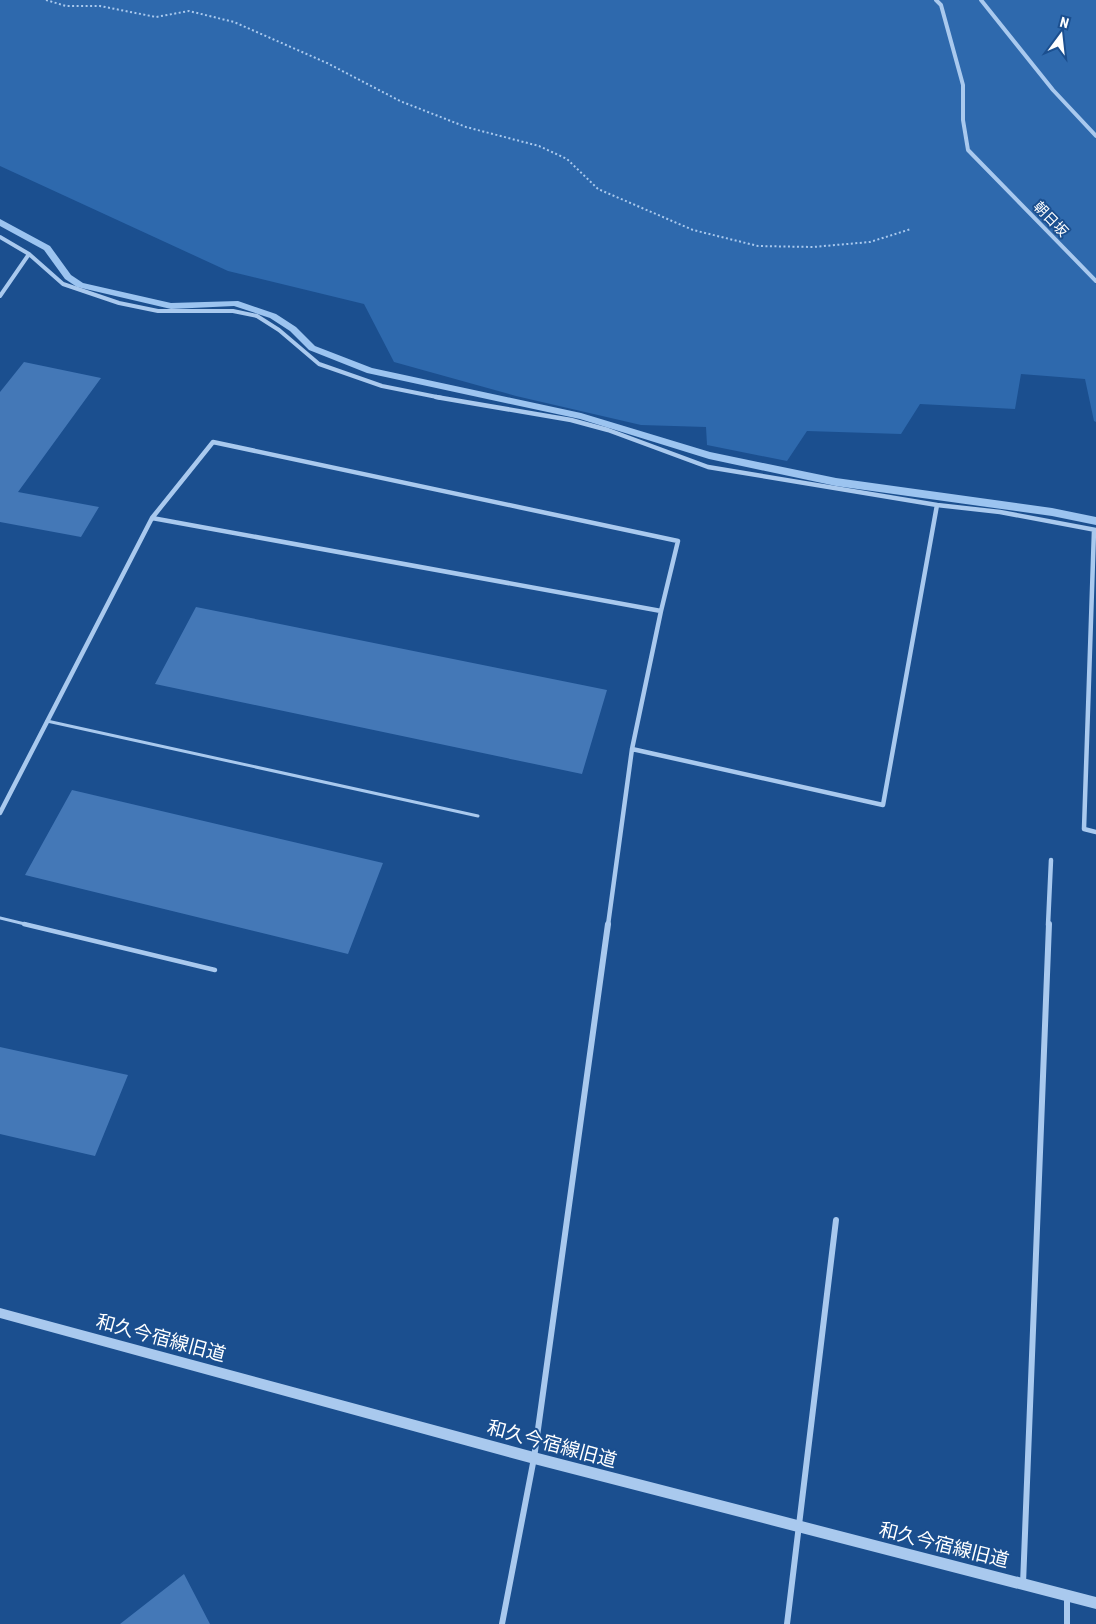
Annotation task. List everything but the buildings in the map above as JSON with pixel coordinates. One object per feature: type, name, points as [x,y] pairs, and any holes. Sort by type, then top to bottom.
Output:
[{"type":"street","name":"朝日坂","points":[[936,0],[940,5],[962,85],[963,120],[968,150],[1096,281]]},
{"type":"street","points":[[981,0],[1053,90],[1096,136]]},
{"type":"street","points":[[0,238],[29,254],[63,284],[120,302],[158,311],[234,311],[257,316],[280,330],[319,364],[382,386],[499,410],[571,420],[608,430],[708,467],[937,505],[1000,512],[1095,530],[1084,829],[1096,832]]},
{"type":"street","points":[[0,296],[29,254]]},
{"type":"street","points":[[0,813],[152,518],[213,442],[678,541],[632,749],[534,1458],[502,1624]]},
{"type":"street","points":[[632,749],[883,805],[937,505]]},
{"type":"street","points":[[152,518],[661,611]]},
{"type":"street","points":[[1023,1584],[1051,860]]},
{"type":"street","points":[[788,1624],[798,1526],[836,1220]]},
{"type":"street","name":"和久今宿線旧道","points":[[0,1313],[534,1458],[1096,1603]]},
{"type":"street","points":[[1067,1596],[1067,1624]]},
{"type":"lane","points":[[47,721],[478,816]]},
{"type":"lane","points":[[0,918],[215,970]]},
{"type":"path","points":[[46,0],[66,6],[100,6],[156,17],[189,12],[234,22],[328,63],[400,101],[466,127],[539,146],[567,159],[598,188],[692,230],[758,246],[813,247],[870,242],[911,229]]},
{"type":"shaded area","points":[[0,0],[1096,0],[1096,422],[1094,421],[1085,379],[1021,374],[1015,409],[920,404],[901,434],[807,431],[787,461],[707,445],[706,427],[641,425],[516,396],[394,362],[364,304],[228,271],[0,166]]},
{"type":"waterway","points":[[0,222],[47,248],[68,277],[80,285],[171,306],[235,303],[273,316],[293,329],[312,348],[370,371],[581,416],[709,455],[836,482],[1052,512],[1096,521]]}]
